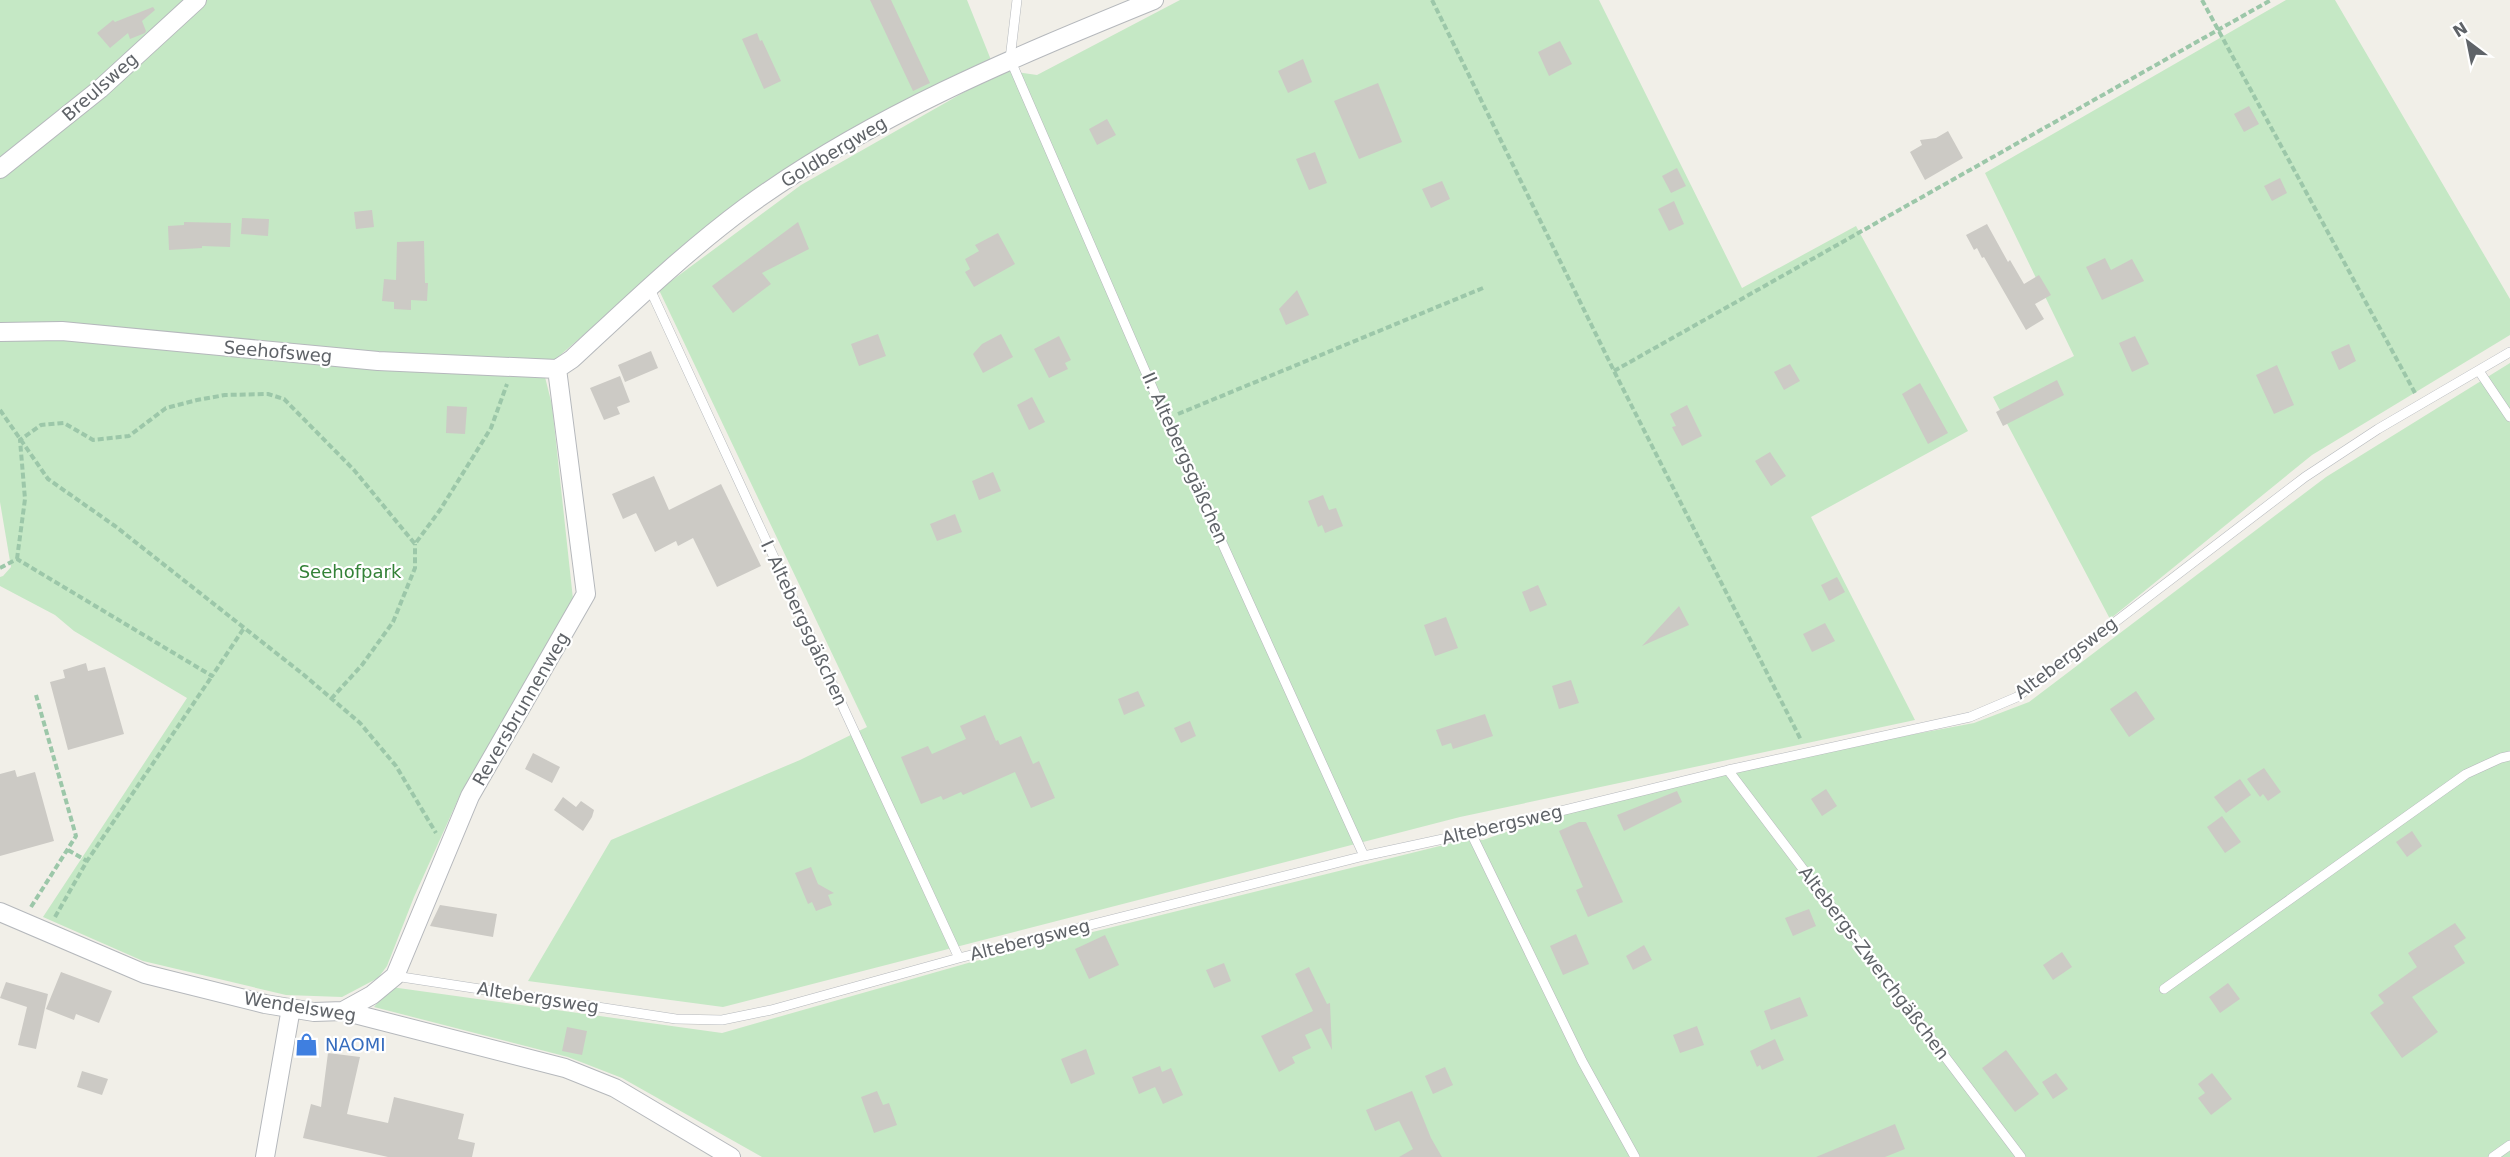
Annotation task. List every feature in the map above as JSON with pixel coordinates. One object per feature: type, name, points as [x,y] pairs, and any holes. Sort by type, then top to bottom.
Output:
[{"type":"street","name":"Breulsweg","points":[[0,170],[100,89],[197,0]]},
{"type":"street","name":"Goldbergweg","points":[[557,369],[572,359],[649,287],[703,241],[788,178],[854,137],[1010,58],[1154,0]]},
{"type":"street","name":"Seehofsweg","points":[[0,332],[62,331],[378,361],[557,369]]},
{"type":"street","name":"Reversbrunnenweg","points":[[343,1011],[372,994],[395,976],[471,796],[586,594],[557,369]]},
{"type":"street","name":"Wendelsweg","points":[[0,912],[145,974],[291,1008],[314,1012],[343,1011],[565,1068],[615,1088],[731,1157]]},
{"type":"street","points":[[265,1157],[291,1008]]},
{"type":"lane","points":[[1010,58],[1017,0]]},
{"type":"lane","name":"II. Altebergsgäßchen","points":[[1010,58],[1166,419],[1364,856]]},
{"type":"lane","name":"I. Altebergsgäßchen","points":[[649,287],[959,958]]},
{"type":"lane","name":"Altebergsweg","points":[[395,976],[676,1019],[722,1020],[771,1010],[959,958],[1364,856],[1471,833],[1728,770],[1970,717],[2017,697],[2305,477],[2358,441],[2510,352]]},
{"type":"lane","points":[[2479,371],[2510,417]]},
{"type":"lane","points":[[2164,988],[2466,774],[2510,756]]},
{"type":"lane","name":"Altebergs-Zwerchgäßchen","points":[[1728,770],[2021,1157]]},
{"type":"lane","points":[[1471,833],[1582,1061],[1635,1157]]},
{"type":"lane","points":[[2493,1157],[2510,1145]]},
{"type":"path","points":[[1432,0],[1614,371],[1807,752]]},
{"type":"path","points":[[2202,0],[2421,404]]},
{"type":"path","points":[[1614,371],[2271,0]]},
{"type":"path","points":[[1166,419],[1483,288]]},
{"type":"path","points":[[331,699],[362,665],[393,622],[415,568],[415,544],[440,510],[491,428],[513,367]]},
{"type":"path","points":[[20,440],[41,425],[64,423],[93,440],[129,436],[166,408],[216,397],[268,393],[284,399],[354,470],[415,544]]},
{"type":"path","points":[[0,410],[48,479],[115,526],[360,723],[396,766],[447,851]]},
{"type":"path","points":[[17,559],[25,499],[20,440]]},
{"type":"path","points":[[0,568],[17,559]]},
{"type":"path","points":[[17,559],[212,676]]},
{"type":"path","points":[[46,931],[87,861],[244,628]]},
{"type":"path","points":[[22,920],[76,836],[36,695]]},
{"type":"path","points":[[68,850],[87,861]]},
{"type":"green space","points":[[0,0],[967,0],[991,60],[693,240],[550,364],[0,324]]},
{"type":"green space","points":[[1180,0],[1599,0],[1742,288],[1856,226],[1968,431],[1811,517],[1915,720],[1460,817],[723,1007],[528,981],[611,840],[800,760],[867,727],[659,290],[801,185],[1003,70],[1037,75]]},
{"type":"green space","points":[[2286,0],[2335,0],[2510,299],[2510,335],[2312,455],[2110,619],[1993,397],[2074,356],[1985,173]]},
{"type":"green space","name":"Seehofpark","points":[[0,336],[89,338],[544,373],[552,405],[573,599],[460,795],[414,897],[387,966],[378,978],[342,997],[286,995],[143,961],[43,917],[187,698],[74,631],[55,615],[0,586],[0,577],[11,567],[0,502]]},
{"type":"green space","points":[[2510,363],[2510,1157],[762,1157],[622,1078],[568,1057],[374,1007],[391,987],[722,1033],[968,963],[1468,839],[1483,840],[1597,801],[1756,764],[1974,723],[2029,702],[2326,477]]},
{"type":"building","points":[[870,0],[891,0],[930,83],[913,91]]},
{"type":"building","points":[[153,7],[155,10],[142,21],[145,33],[130,39],[128,33],[110,48],[97,33],[113,20],[115,22]]},
{"type":"building","points":[[757,33],[781,81],[764,89],[742,39]]},
{"type":"building","points":[[1560,41],[1572,64],[1549,76],[1538,52]]},
{"type":"building","points":[[1303,59],[1312,82],[1288,93],[1278,71]]},
{"type":"building","points":[[1378,83],[1402,142],[1359,159],[1334,101]]},
{"type":"building","points":[[2249,106],[2259,124],[2244,132],[2234,114]]},
{"type":"building","points":[[1107,119],[1116,135],[1097,145],[1089,129]]},
{"type":"building","points":[[1948,131],[1963,158],[1925,180],[1910,152],[1922,145],[1920,140],[1936,138]]},
{"type":"building","points":[[1315,152],[1327,183],[1309,190],[1296,159]]},
{"type":"building","points":[[1677,168],[1686,186],[1671,193],[1662,176]]},
{"type":"building","points":[[2280,178],[2287,193],[2272,201],[2264,186]]},
{"type":"building","points":[[1442,181],[1450,199],[1431,208],[1422,189]]},
{"type":"building","points":[[1674,201],[1684,224],[1669,231],[1658,209]]},
{"type":"building","points":[[372,210],[374,227],[356,229],[354,212]]},
{"type":"building","points":[[242,218],[269,219],[268,236],[241,234]]},
{"type":"building","points":[[184,222],[231,223],[230,247],[202,246],[202,248],[169,250],[168,226],[184,225]]},
{"type":"building","points":[[798,222],[809,249],[762,273],[771,284],[733,313],[712,286]]},
{"type":"building","points":[[1987,224],[2008,262],[2010,260],[2024,284],[2039,275],[2051,295],[2035,304],[2044,319],[2026,330],[1984,257],[1982,258],[1977,248],[1974,250],[1966,235]]},
{"type":"building","points":[[998,233],[1015,264],[974,287],[965,272],[970,269],[965,259],[979,251],[975,245]]},
{"type":"building","points":[[424,241],[425,283],[428,283],[427,301],[411,300],[411,310],[394,309],[394,302],[382,301],[384,279],[396,280],[397,242]]},
{"type":"building","points":[[2105,258],[2111,270],[2132,259],[2144,281],[2102,300],[2086,267]]},
{"type":"building","points":[[1297,290],[1309,315],[1286,325],[1279,309]]},
{"type":"building","points":[[878,334],[886,356],[859,366],[851,344]]},
{"type":"building","points":[[1001,334],[1013,357],[983,373],[973,354],[982,344]]},
{"type":"building","points":[[1059,336],[1071,360],[1065,363],[1068,369],[1049,378],[1034,349]]},
{"type":"building","points":[[2135,336],[2149,364],[2132,372],[2119,343]]},
{"type":"building","points":[[2349,344],[2356,361],[2339,370],[2331,352]]},
{"type":"building","points":[[651,351],[658,368],[625,382],[618,365]]},
{"type":"building","points":[[1790,364],[1800,381],[1784,390],[1774,372]]},
{"type":"building","points":[[2277,365],[2294,405],[2274,414],[2256,375]]},
{"type":"building","points":[[620,376],[630,402],[617,407],[620,414],[604,420],[590,388]]},
{"type":"building","points":[[2057,380],[2064,395],[2003,426],[1996,412]]},
{"type":"building","points":[[1920,383],[1948,433],[1928,444],[1902,394]]},
{"type":"building","points":[[1032,397],[1045,422],[1029,430],[1017,405]]},
{"type":"building","points":[[1687,405],[1702,436],[1682,446],[1672,427],[1676,426],[1670,414]]},
{"type":"building","points":[[447,406],[467,407],[465,434],[446,433]]},
{"type":"building","points":[[1770,452],[1786,476],[1771,486],[1755,461]]},
{"type":"building","points":[[993,472],[1001,491],[979,500],[972,481]]},
{"type":"building","points":[[654,476],[669,510],[721,484],[761,566],[717,587],[693,538],[678,546],[676,541],[655,552],[636,513],[623,519],[612,494]]},
{"type":"building","points":[[1323,495],[1329,510],[1336,508],[1343,526],[1325,533],[1322,525],[1318,527],[1308,501]]},
{"type":"building","points":[[955,514],[962,532],[937,541],[930,524]]},
{"type":"building","points":[[1837,577],[1845,592],[1829,601],[1821,585]]},
{"type":"building","points":[[1538,585],[1547,605],[1530,612],[1522,592]]},
{"type":"building","points":[[1679,606],[1689,625],[1642,646]]},
{"type":"building","points":[[1446,617],[1458,648],[1435,656],[1424,625]]},
{"type":"building","points":[[1825,623],[1835,641],[1812,652],[1803,634]]},
{"type":"building","points":[[86,663],[88,671],[105,667],[124,734],[68,750],[50,682],[65,678],[63,670]]},
{"type":"building","points":[[1571,680],[1579,703],[1559,709],[1552,686]]},
{"type":"building","points":[[1138,691],[1145,706],[1124,715],[1118,699]]},
{"type":"building","points":[[2136,691],[2155,719],[2129,737],[2110,709]]},
{"type":"building","points":[[1485,714],[1493,736],[1453,749],[1451,743],[1442,746],[1436,730]]},
{"type":"building","points":[[985,715],[1000,745],[1021,736],[1033,764],[1039,761],[1055,798],[1031,808],[1015,772],[963,795],[961,792],[943,800],[941,796],[921,804],[901,757],[928,746],[932,754],[966,739],[960,726]]},
{"type":"building","points":[[1190,721],[1196,736],[1181,743],[1174,728]]},
{"type":"building","points":[[533,753],[560,767],[552,783],[525,769]]},
{"type":"building","points":[[2264,768],[2281,792],[2268,801],[2263,794],[2260,797],[2247,779]]},
{"type":"building","points":[[15,770],[17,777],[35,772],[54,841],[0,856],[0,774]]},
{"type":"building","points":[[2240,779],[2251,795],[2226,813],[2214,797]]},
{"type":"building","points":[[1826,789],[1837,806],[1822,816],[1811,799]]},
{"type":"building","points":[[1677,791],[1682,802],[1624,831],[1617,815]]},
{"type":"building","points":[[563,797],[576,807],[581,801],[594,810],[583,831],[554,810]]},
{"type":"building","points":[[2222,816],[2241,842],[2225,853],[2207,827]]},
{"type":"building","points":[[1579,822],[1586,822],[1623,902],[1588,917],[1576,890],[1583,887],[1559,831]]},
{"type":"building","points":[[2412,831],[2422,846],[2407,857],[2396,842]]},
{"type":"building","points":[[811,867],[818,884],[834,893],[828,895],[832,905],[816,911],[812,902],[808,904],[795,873]]},
{"type":"building","points":[[440,905],[497,914],[493,937],[430,926]]},
{"type":"building","points":[[1809,909],[1816,926],[1793,936],[1785,918]]},
{"type":"building","points":[[2455,923],[2466,938],[2454,946],[2465,963],[2412,997],[2438,1032],[2402,1058],[2370,1013],[2384,1003],[2378,995],[2417,967],[2408,953]]},
{"type":"building","points":[[1576,934],[1589,964],[1563,975],[1550,946]]},
{"type":"building","points":[[1105,935],[1119,965],[1089,979],[1075,949]]},
{"type":"building","points":[[1644,945],[1652,960],[1633,970],[1626,956]]},
{"type":"building","points":[[2062,952],[2072,967],[2053,980],[2043,965]]},
{"type":"building","points":[[1224,963],[1231,981],[1214,988],[1206,970]]},
{"type":"building","points":[[1309,967],[1327,1004],[1330,1003],[1332,1050],[1321,1028],[1305,1035],[1311,1048],[1292,1057],[1295,1063],[1279,1072],[1261,1036],[1313,1011],[1295,974]]},
{"type":"building","points":[[61,972],[112,991],[99,1023],[76,1014],[74,1020],[46,1009]]},
{"type":"building","points":[[6,982],[48,994],[36,1049],[18,1045],[27,1007],[0,998]]},
{"type":"building","points":[[2228,983],[2240,999],[2220,1013],[2209,997]]},
{"type":"building","points":[[1800,997],[1808,1016],[1771,1030],[1764,1011]]},
{"type":"building","points":[[1697,1026],[1704,1045],[1680,1053],[1673,1035]]},
{"type":"building","points":[[567,1027],[587,1031],[582,1055],[562,1051]]},
{"type":"building","points":[[1775,1039],[1784,1060],[1762,1070],[1760,1065],[1757,1067],[1750,1051]]},
{"type":"building","points":[[1086,1049],[1095,1074],[1071,1084],[1061,1059]]},
{"type":"building","points":[[2006,1050],[2039,1094],[2015,1112],[1982,1068]]},
{"type":"building","points":[[328,1053],[360,1057],[347,1114],[388,1123],[394,1097],[464,1114],[458,1139],[475,1143],[472,1157],[388,1157],[303,1138],[311,1104],[321,1107]]},
{"type":"building","points":[[1160,1066],[1162,1072],[1171,1068],[1183,1095],[1163,1104],[1155,1087],[1139,1094],[1132,1077]]},
{"type":"building","points":[[1445,1067],[1453,1085],[1433,1094],[1425,1076]]},
{"type":"building","points":[[82,1071],[108,1079],[102,1095],[77,1087]]},
{"type":"building","points":[[2056,1073],[2068,1089],[2053,1099],[2042,1082]]},
{"type":"building","points":[[2212,1073],[2232,1099],[2211,1115],[2198,1098],[2205,1093],[2198,1084]]},
{"type":"building","points":[[877,1091],[883,1105],[889,1103],[897,1125],[874,1133],[861,1097]]},
{"type":"building","points":[[1412,1091],[1431,1138],[1442,1157],[1399,1157],[1413,1149],[1399,1121],[1375,1131],[1366,1110]]},
{"type":"building","points":[[1895,1124],[1905,1149],[1885,1157],[1816,1157]]},
{"type":"place","name":"NAOMI","points":[[307,1045]]}]
